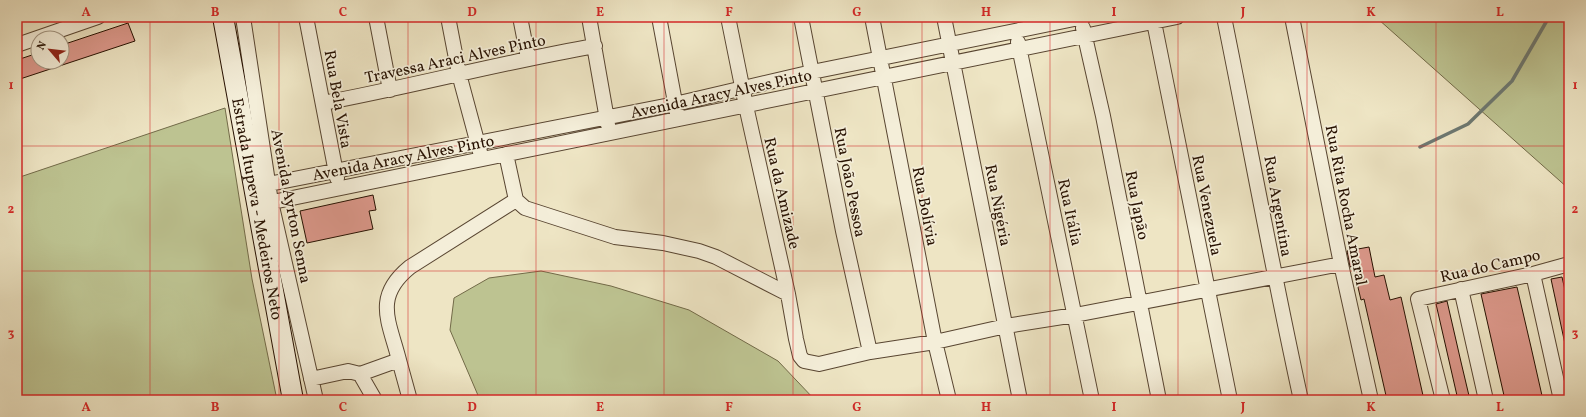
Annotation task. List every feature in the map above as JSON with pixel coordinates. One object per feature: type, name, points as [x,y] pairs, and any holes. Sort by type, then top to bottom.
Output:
[{"type":"main road","name":"Estrada Itupeva - Medeiros Neto","points":[[223,17],[263,194],[293,400]]},
{"type":"street","points":[[17,45],[98,17]]},
{"type":"street","name":"Avenida Ayrton Senna","points":[[243,17],[263,194],[316,400]]},
{"type":"street","name":"Rua Bela Vista","points":[[306,17],[335,170],[340,187]]},
{"type":"street","points":[[376,17],[390,90]]},
{"type":"street","points":[[448,17],[459,74],[482,158]]},
{"type":"street","points":[[520,17],[528,58]]},
{"type":"street","points":[[589,17],[610,134]]},
{"type":"street","points":[[659,17],[678,120]]},
{"type":"street","name":"Rua da Amizade","points":[[728,17],[800,356],[804,361],[819,364],[870,352]]},
{"type":"street","name":"Rua João Pessoa","points":[[801,17],[843,231],[870,352]]},
{"type":"street","name":"Rua Bolívia","points":[[872,17],[935,342],[949,400]]},
{"type":"street","name":"Rua Nigéria","points":[[944,17],[1020,400]]},
{"type":"street","name":"Avenida Aracy Alves Pinto","points":[[263,194],[335,170],[675,104],[812,72],[881,59],[949,43],[1016,32],[1082,17]]},
{"type":"street","name":"Rua Japão","points":[[1082,17],[1084,36],[1103,116],[1159,400]]},
{"type":"street","name":"Avenida Aracy Alves Pinto","points":[[263,194],[340,187],[610,134],[883,76],[1019,50],[1153,20],[1177,17]]},
{"type":"street","name":"Rua Argentina","points":[[1224,17],[1254,163],[1274,277],[1300,400]]},
{"type":"street","name":"Rua Rita Rocha Amaral","points":[[1292,17],[1341,264],[1371,400]]},
{"type":"street","name":"Rua Venezuela","points":[[1153,20],[1230,400]]},
{"type":"street","name":"Rua Itália","points":[[1016,32],[1076,315],[1092,400]]},
{"type":"street","name":"Travessa Araci Alves Pinto","points":[[322,104],[528,58],[595,46]]},
{"type":"street","points":[[506,154],[516,200],[525,208],[615,237],[663,243],[699,251],[716,257],[788,294]]},
{"type":"street","points":[[410,400],[386,310],[386,299],[391,287],[398,276],[422,259],[516,200]]},
{"type":"street","points":[[870,352],[935,342],[1006,326],[1076,315],[1139,301],[1341,264]]},
{"type":"street","name":"Rua do Campo","points":[[1443,400],[1418,299],[1533,274],[1569,264]]},
{"type":"street","points":[[1533,274],[1561,400]]},
{"type":"street","points":[[1461,289],[1486,400]]},
{"type":"street","points":[[311,379],[348,371],[360,374],[399,360]]},
{"type":"street","points":[[360,374],[375,400]]},
{"type":"green space","points":[[1380,17],[1569,17],[1569,189],[1378,19]]},
{"type":"green space","points":[[225,108],[252,279],[277,400],[17,400],[17,178]]},
{"type":"green space","points":[[541,271],[611,286],[689,310],[778,361],[815,400],[480,400],[450,330],[454,298],[489,278]]},
{"type":"building","points":[[128,23],[135,41],[70,62],[70,42]]},
{"type":"building","points":[[30,56],[30,70],[47,70],[17,80],[17,60]]},
{"type":"building","points":[[373,195],[376,210],[369,211],[373,229],[307,243],[300,211]]},
{"type":"building","points":[[1369,247],[1375,277],[1384,275],[1390,300],[1401,297],[1424,400],[1387,400],[1364,299],[1361,300],[1353,266],[1350,267],[1347,251]]},
{"type":"building","points":[[1562,277],[1569,308],[1569,343],[1565,344],[1551,279]]},
{"type":"building","points":[[1517,287],[1543,400],[1505,400],[1481,294]]},
{"type":"building","points":[[1447,301],[1470,400],[1458,400],[1436,304]]},
{"type":"waterway","points":[[1420,147],[1468,124],[1512,81],[1549,17]]}]
